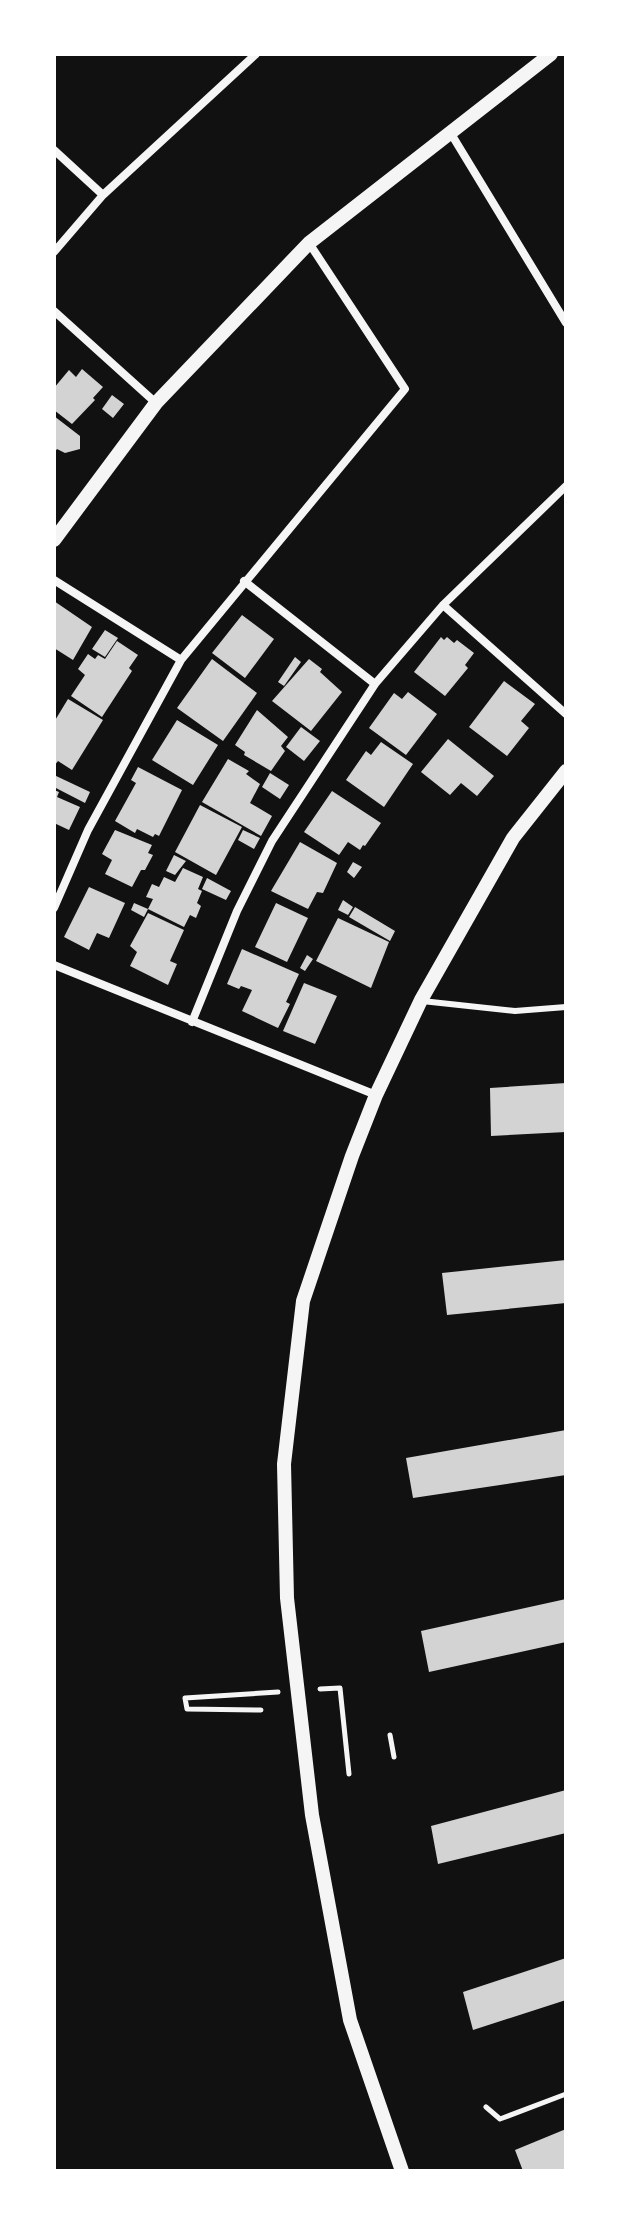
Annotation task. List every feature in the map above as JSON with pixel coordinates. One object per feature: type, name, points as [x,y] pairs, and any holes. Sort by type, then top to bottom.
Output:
[{"type":"street","points":[[54,252],[103,195],[256,54]]},
{"type":"street","points":[[54,540],[156,403],[309,243],[551,54]]},
{"type":"street","points":[[449,132],[566,323]]},
{"type":"street","points":[[54,150],[103,195]]},
{"type":"street","points":[[54,908],[88,830],[181,660],[405,389],[309,243]]},
{"type":"street","points":[[54,311],[156,403]]},
{"type":"street","points":[[192,1022],[237,911],[272,841],[375,684],[443,605],[566,486]]},
{"type":"street","points":[[54,580],[181,660]]},
{"type":"street","points":[[244,581],[375,684]]},
{"type":"street","points":[[443,605],[566,714]]},
{"type":"street","points":[[402,2171],[350,2020],[312,1815],[287,1598],[284,1464],[303,1301],[352,1156],[376,1095],[421,1000],[513,838],[566,771]]},
{"type":"street","points":[[54,965],[376,1095]]},
{"type":"lane","points":[[421,1000],[515,1011],[566,1007]]},
{"type":"path","points":[[309,1690],[340,1688],[349,1774]]},
{"type":"path","points":[[261,1710],[187,1709],[185,1698],[294,1691]]},
{"type":"path","points":[[390,1735],[394,1757]]},
{"type":"path","points":[[486,2107],[500,2119],[566,2094]]},
{"type":"building","points":[[82,369],[103,387],[72,424],[54,410],[54,388],[69,370],[76,377]]},
{"type":"building","points":[[112,395],[124,404],[113,418],[102,409]]},
{"type":"building","points":[[54,416],[80,436],[80,449],[65,453],[57,449],[54,453]]},
{"type":"building","points":[[54,601],[92,627],[73,660],[54,648]]},
{"type":"building","points":[[242,615],[274,639],[245,678],[212,653]]},
{"type":"building","points":[[105,630],[118,638],[105,657],[92,649]]},
{"type":"building","points":[[441,637],[444,640],[447,637],[454,643],[457,640],[474,653],[465,665],[468,668],[445,696],[414,672]]},
{"type":"building","points":[[117,641],[138,655],[129,668],[132,671],[102,717],[71,696],[85,675],[78,669],[88,654],[95,659],[98,655],[105,659]]},
{"type":"building","points":[[295,657],[301,662],[284,686],[278,682]]},
{"type":"building","points":[[212,659],[257,693],[223,741],[177,708]]},
{"type":"building","points":[[309,659],[342,692],[311,731],[272,701]]},
{"type":"building","points":[[504,681],[535,704],[521,721],[529,728],[507,756],[469,727]]},
{"type":"building","points":[[408,692],[437,714],[406,755],[369,728],[394,693],[402,699]]},
{"type":"building","points":[[68,699],[103,720],[72,770],[58,761],[54,766],[54,722]]},
{"type":"building","points":[[257,710],[288,737],[281,746],[285,751],[271,771],[244,755],[245,752],[235,745]]},
{"type":"building","points":[[177,720],[218,745],[193,785],[152,760]]},
{"type":"building","points":[[301,727],[320,741],[304,761],[286,747]]},
{"type":"building","points":[[448,739],[494,776],[477,796],[461,783],[450,795],[421,772]]},
{"type":"building","points":[[381,742],[413,764],[384,807],[346,780],[366,751],[371,755]]},
{"type":"building","points":[[228,759],[249,771],[246,774],[260,784],[250,803],[272,816],[261,836],[202,802]]},
{"type":"building","points":[[138,767],[182,790],[159,836],[155,834],[153,837],[137,829],[135,833],[115,821],[136,783],[131,780]]},
{"type":"building","points":[[270,773],[289,785],[280,799],[262,787]]},
{"type":"building","points":[[54,775],[90,792],[85,803],[54,787]]},
{"type":"building","points":[[54,790],[59,792],[57,797],[80,807],[69,830],[54,823]]},
{"type":"building","points":[[332,791],[381,823],[360,850],[348,842],[339,855],[304,832]]},
{"type":"building","points":[[200,805],[242,827],[216,875],[175,852]]},
{"type":"building","points":[[115,830],[152,845],[148,853],[153,855],[132,887],[105,874],[112,860],[102,854]]},
{"type":"building","points":[[243,830],[260,838],[254,849],[238,840]]},
{"type":"building","points":[[300,842],[337,863],[323,893],[317,892],[308,909],[271,891]]},
{"type":"building","points":[[174,855],[186,861],[175,875],[166,871]]},
{"type":"building","points":[[353,862],[362,867],[354,878],[347,872]]},
{"type":"building","points":[[183,868],[203,877],[197,903],[201,906],[196,918],[190,915],[184,927],[148,909],[153,899],[146,897],[152,884],[159,887],[164,877],[175,882]]},
{"type":"building","points":[[207,878],[231,891],[226,900],[202,889]]},
{"type":"building","points":[[89,887],[125,903],[109,938],[97,933],[89,950],[64,937]]},
{"type":"building","points":[[343,900],[353,907],[348,915],[338,910]]},
{"type":"building","points":[[134,903],[148,909],[144,917],[131,910]]},
{"type":"building","points":[[276,903],[308,918],[287,962],[255,947]]},
{"type":"building","points":[[355,907],[395,931],[390,941],[349,917]]},
{"type":"building","points":[[148,913],[184,930],[170,961],[177,964],[168,985],[130,966],[137,952],[130,946]]},
{"type":"building","points":[[338,918],[389,942],[371,988],[316,961]]},
{"type":"building","points":[[242,949],[299,974],[286,1002],[290,1004],[278,1028],[242,1011],[252,990],[227,984]]},
{"type":"building","points":[[307,955],[313,959],[305,971],[300,968]]},
{"type":"building","points":[[304,983],[337,996],[315,1044],[283,1031]]},
{"type":"building","points":[[566,1083],[566,1132],[491,1136],[490,1088]]},
{"type":"building","points":[[566,1260],[566,1303],[447,1315],[442,1273]]},
{"type":"building","points":[[566,1430],[566,1475],[413,1498],[406,1458]]},
{"type":"building","points":[[566,1599],[566,1642],[429,1672],[421,1631]]},
{"type":"building","points":[[566,1790],[566,1833],[438,1864],[431,1826]]},
{"type":"building","points":[[566,1958],[566,2000],[473,2030],[463,1992]]},
{"type":"building","points":[[566,2129],[566,2171],[523,2171],[515,2150]]}]
